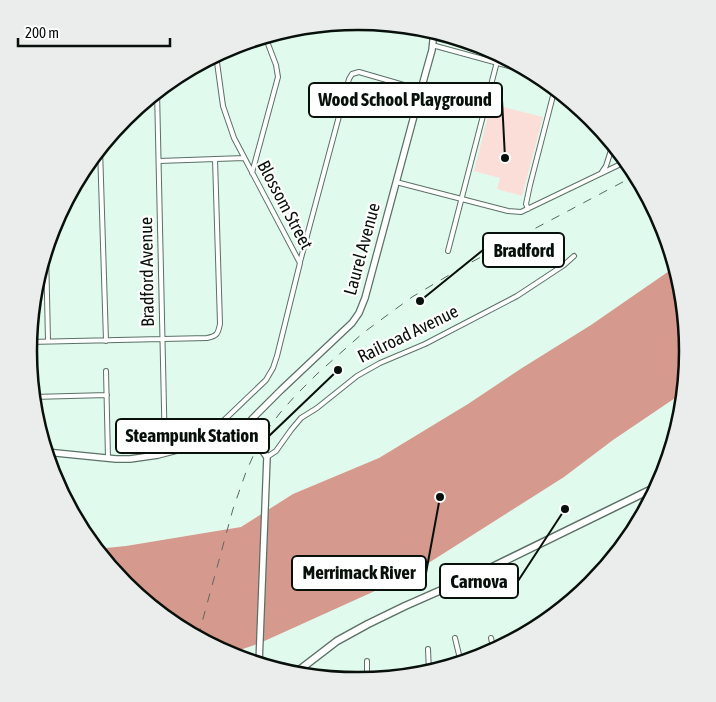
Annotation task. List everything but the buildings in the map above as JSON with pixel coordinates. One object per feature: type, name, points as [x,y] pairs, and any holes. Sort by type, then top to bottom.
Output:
[{"type":"main road","name":"Laurel Avenue","points":[[246,434],[252,419],[352,323],[359,313],[365,298],[433,39]]},
{"type":"main road","points":[[54,453],[130,459],[165,453],[238,434],[251,436],[266,460],[259,656]]},
{"type":"main road","points":[[303,667],[337,641],[368,624],[480,573],[647,492]]},
{"type":"street","points":[[252,173],[278,77],[276,65],[268,43]]},
{"type":"street","points":[[432,46],[507,67]]},
{"type":"street","name":"Blossom Street","points":[[217,63],[223,106],[228,125],[300,263],[273,368],[266,380],[219,425],[218,439]]},
{"type":"street","points":[[448,251],[496,64]]},
{"type":"street","points":[[300,263],[349,79],[352,74],[359,72],[421,90]]},
{"type":"street","points":[[528,209],[526,204],[530,185],[553,96]]},
{"type":"street","name":"Bradford Avenue","points":[[157,101],[165,453]]},
{"type":"street","points":[[601,174],[610,153]]},
{"type":"street","points":[[159,161],[244,158]]},
{"type":"street","points":[[37,342],[207,338],[214,337],[218,333],[220,324],[215,159]]},
{"type":"street","points":[[100,160],[106,341]]},
{"type":"street","points":[[396,182],[514,212],[521,212],[619,165]]},
{"type":"street","name":"Railroad Avenue","points":[[266,460],[276,451],[290,430],[301,418],[317,408],[357,376],[380,363],[425,344],[517,296],[574,256]]},
{"type":"street","points":[[47,274],[48,341]]},
{"type":"street","points":[[106,371],[108,458]]},
{"type":"street","points":[[41,397],[107,395]]},
{"type":"street","points":[[455,638],[459,656]]},
{"type":"street","points":[[490,638],[492,643]]},
{"type":"street","points":[[428,650],[429,664]]},
{"type":"street","points":[[366,661],[367,672]]},
{"type":"shaded area","points":[[491,104],[543,117],[522,196],[497,189],[500,178],[474,171]]},
{"type":"shaded area","points":[[669,271],[673,288],[678,330],[679,351],[675,398],[613,440],[564,477],[408,576],[260,643],[240,650],[197,629],[163,606],[131,578],[105,548],[241,527],[293,494],[379,458],[468,404],[591,325]]},
{"type":"railway","points":[[200,630],[233,509],[246,472],[267,430],[295,396],[363,333],[412,297],[466,265],[629,179]]},
{"type":"place","name":"Wood School Playground","points":[[505,158]]},
{"type":"place","name":"Bradford","points":[[420,301]]},
{"type":"place","name":"Steampunk Station","points":[[338,370]]},
{"type":"place","name":"Merrimack River","points":[[440,497]]},
{"type":"place","name":"Carnova","points":[[565,509]]}]
